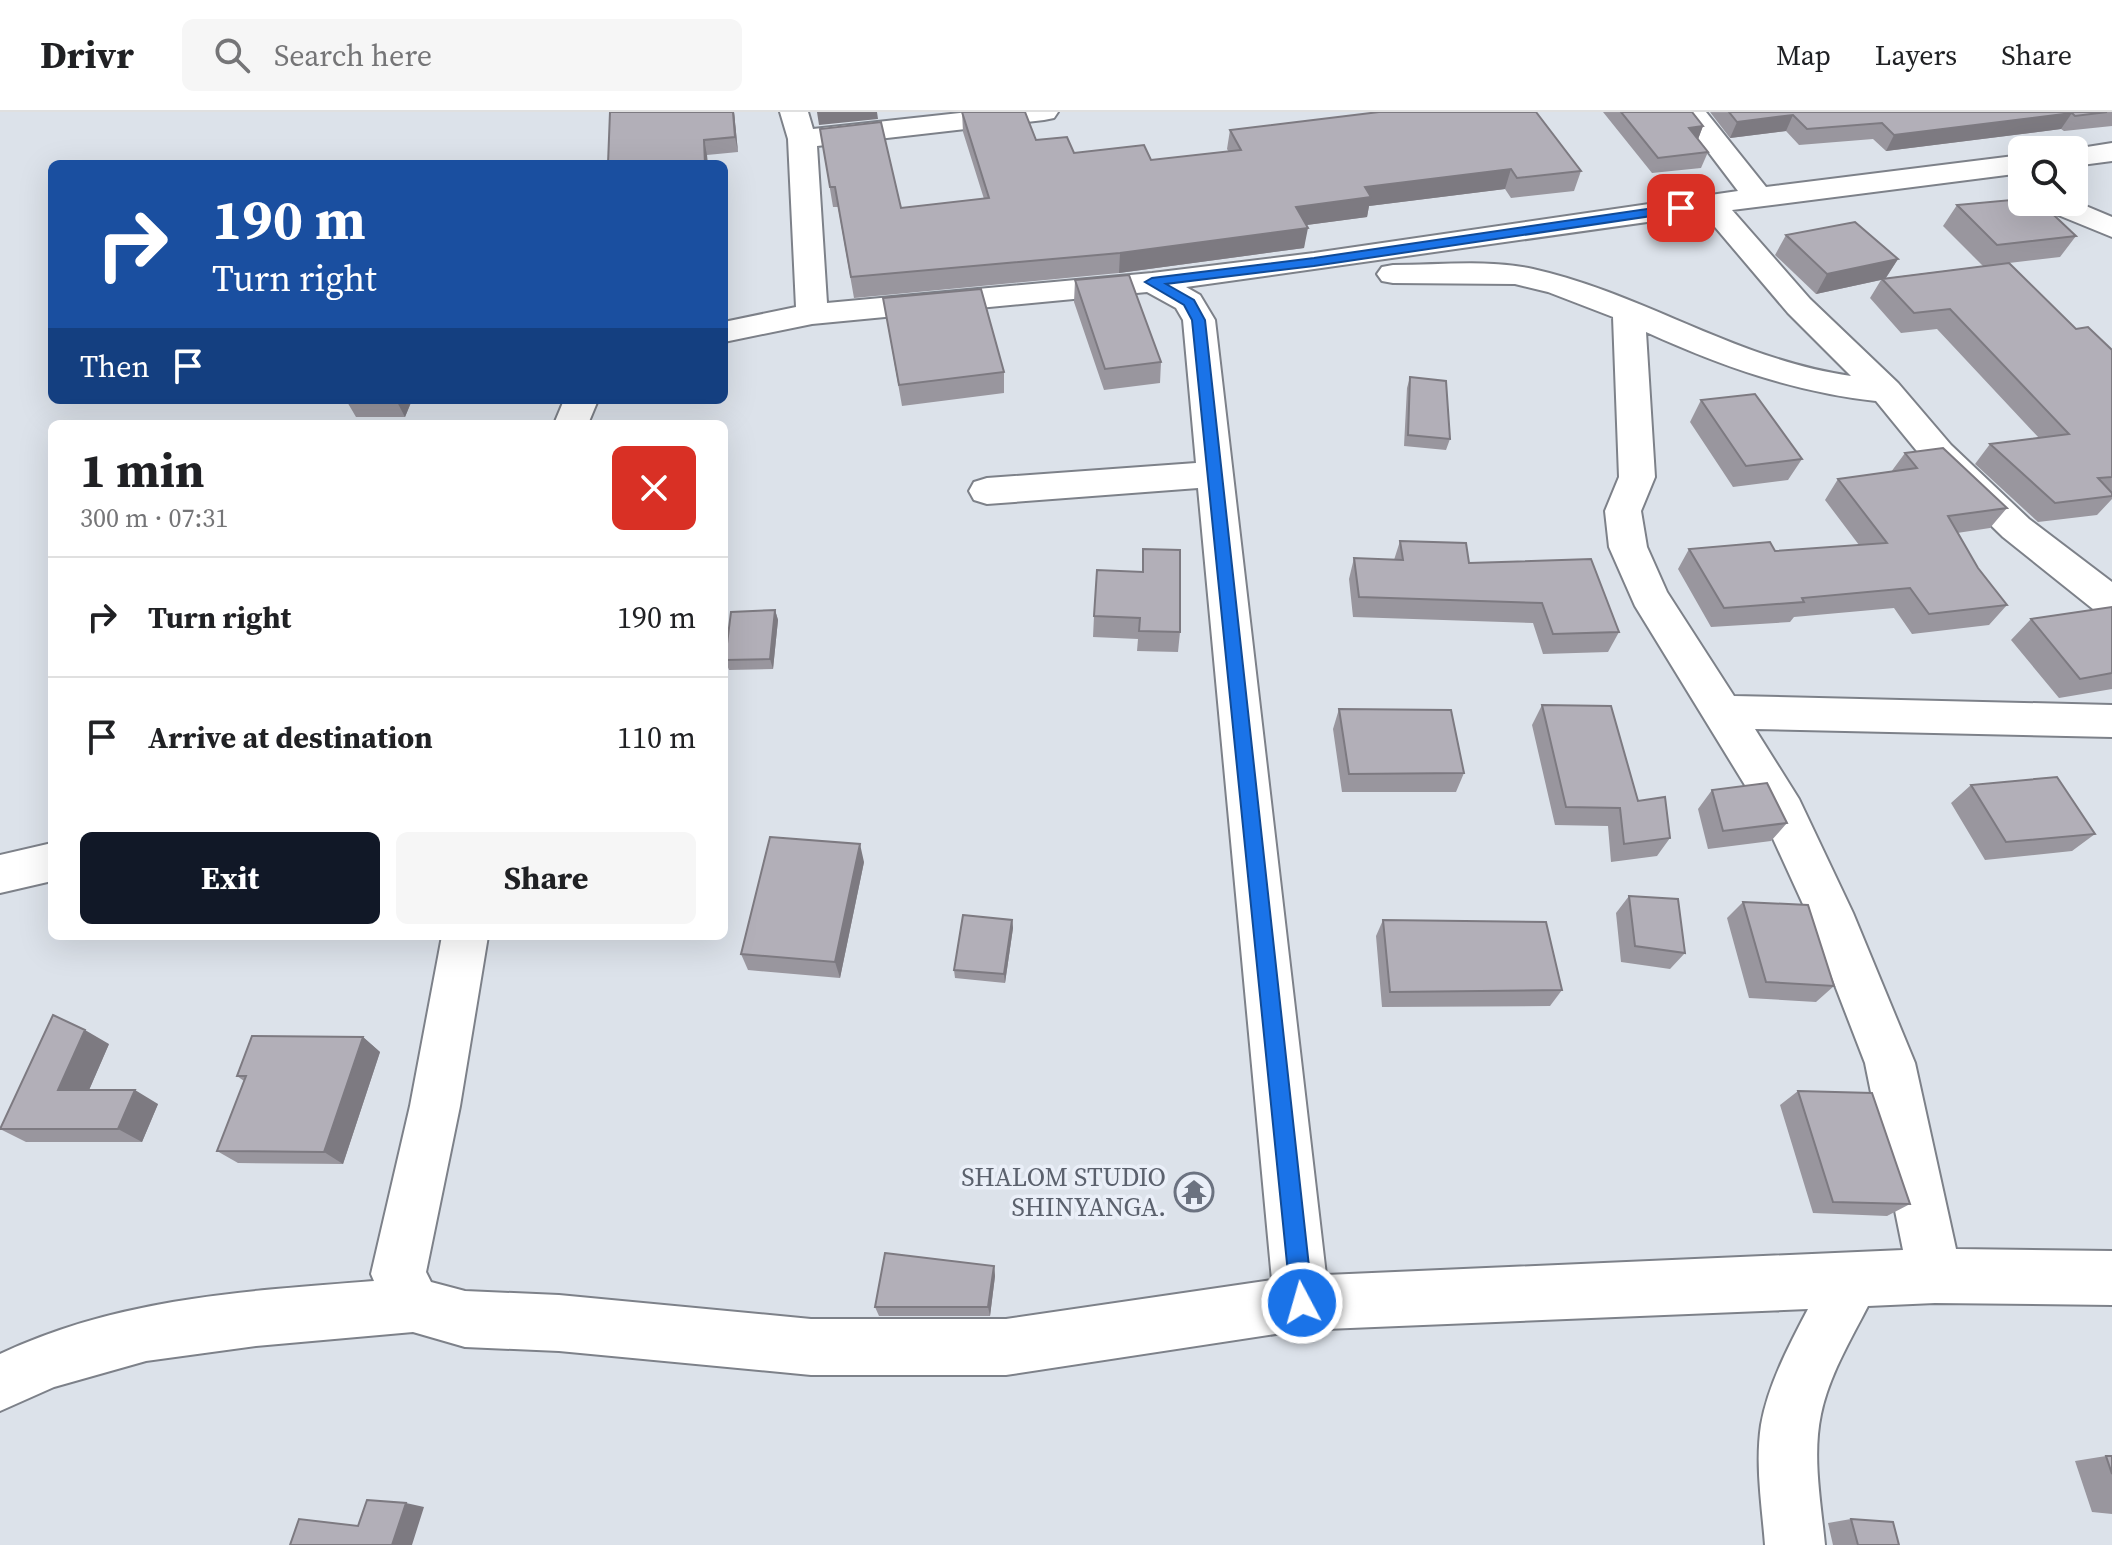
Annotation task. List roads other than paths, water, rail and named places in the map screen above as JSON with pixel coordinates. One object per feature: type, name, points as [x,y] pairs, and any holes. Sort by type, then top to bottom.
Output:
[{"type":"street","points":[[812,314],[798,125],[1044,112]]},
{"type":"street","points":[[1692,112],[1758,197]]},
{"type":"street","points":[[2088,155],[2112,152]]},
{"type":"street","points":[[728,331],[812,314],[1152,282],[1314,262],[1758,197],[2008,166]]},
{"type":"street","points":[[1974,170],[2008,184]]},
{"type":"street","points":[[1711,204],[1799,306],[1886,391],[1938,453],[2016,528],[2112,603]]},
{"type":"street","points":[[2084,216],[2112,228]]},
{"type":"street","points":[[1314,262],[1346,272],[1418,275],[1480,271],[1531,278],[1583,293],[1783,374],[1830,385],[1886,391]]},
{"type":"street","points":[[1152,282],[1189,302],[1199,320],[1302,1303]]},
{"type":"street","points":[[1629,314],[1637,477],[1623,511],[1628,547],[1649,596],[1725,712],[1777,799],[1830,913],[1890,1063],[1935,1276]]},
{"type":"street","points":[[987,491],[1216,474]]},
{"type":"street","points":[[1725,712],[2112,721]]},
{"type":"street","points":[[0,874],[48,863]]},
{"type":"street","points":[[413,1305],[398,1274],[435,1106],[464,940]]},
{"type":"street","points":[[0,1383],[32,1364],[112,1340],[228,1323],[413,1305],[465,1319],[559,1323],[811,1347],[1006,1347],[1302,1303],[1935,1276],[2112,1278]]},
{"type":"street","points":[[1795,1545],[1790,1488],[1791,1416],[1818,1348],[1853,1279]]},
{"type":"place","name":"SHALOM STUDIO SHINYANGA.","points":[[1194,1192]]}]
